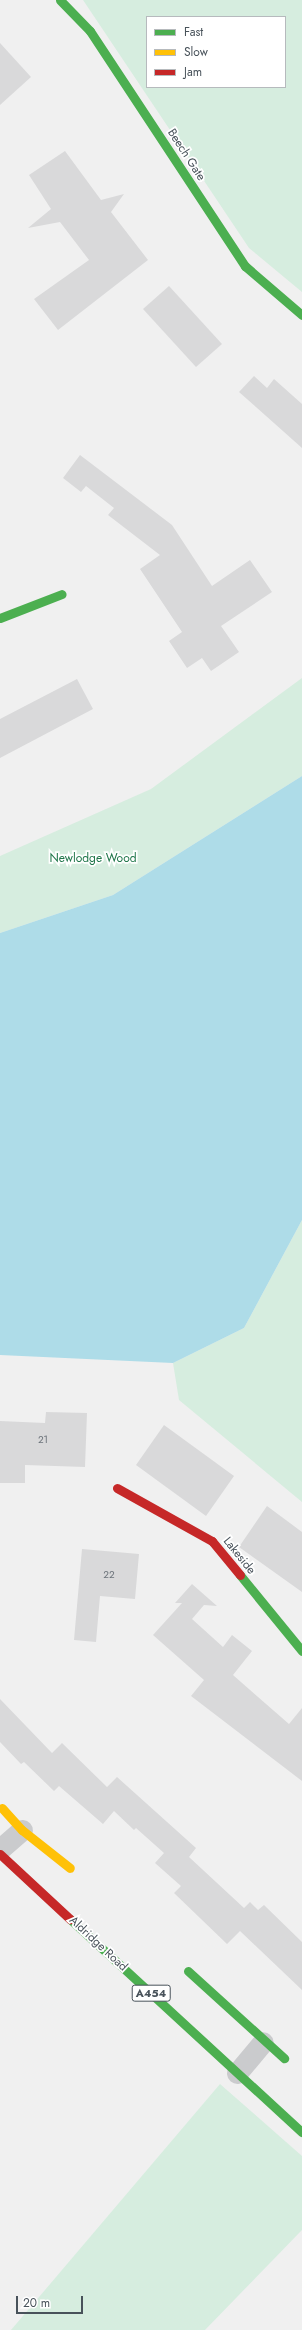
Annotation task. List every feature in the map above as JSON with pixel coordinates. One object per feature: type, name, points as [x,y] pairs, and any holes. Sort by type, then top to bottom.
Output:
[{"type":"street","name":"Beech Gate","points":[[60,0],[90,31],[245,266],[302,315]]},
{"type":"street","points":[[0,618],[62,594]]},
{"type":"street","name":"Lakeside","points":[[117,1488],[212,1541],[302,1651]]},
{"type":"street","points":[[2,1808],[22,1830],[70,1868]]},
{"type":"street","points":[[0,1849],[22,1830]]},
{"type":"street","name":"Aldridge Road","points":[[0,1854],[302,2132]]},
{"type":"street","points":[[188,1971],[264,2042],[284,2058]]},
{"type":"street","points":[[237,2073],[264,2042]]},
{"type":"green space","points":[[83,0],[302,0],[302,292],[249,248]]},
{"type":"green space","name":"Newlodge Wood","points":[[302,678],[302,776],[113,895],[0,933],[0,856],[151,789]]},
{"type":"green space","points":[[302,1220],[302,1502],[179,1400],[173,1363],[244,1328]]},
{"type":"green space","points":[[220,2084],[302,2156],[302,2230],[205,2330],[11,2330]]},
{"type":"water","points":[[302,776],[302,1220],[244,1328],[173,1363],[0,1355],[0,933],[113,895]]},
{"type":"building","points":[[0,43],[31,77],[0,105]]},
{"type":"building","points":[[65,151],[101,200],[124,194],[111,212],[148,260],[58,330],[34,299],[89,260],[60,222],[28,228],[51,209],[29,175]]},
{"type":"building","points":[[169,286],[222,344],[196,367],[143,309]]},
{"type":"building","points":[[254,376],[267,388],[274,379],[302,404],[302,448],[239,392]]},
{"type":"building","points":[[80,455],[172,525],[212,586],[250,560],[272,592],[221,626],[239,652],[211,671],[202,658],[187,668],[169,641],[182,632],[140,569],[160,555],[108,515],[114,508],[86,486],[81,492],[63,478]]},
{"type":"building","points":[[77,679],[93,709],[0,758],[0,719]]},
{"type":"building","points":[[46,1412],[87,1413],[85,1467],[25,1465],[25,1483],[0,1483],[0,1421],[45,1423]]},
{"type":"building","points":[[164,1425],[234,1476],[206,1516],[136,1465]]},
{"type":"building","points":[[267,1506],[302,1532],[302,1592],[239,1547]]},
{"type":"building","points":[[82,1549],[139,1554],[135,1599],[100,1596],[96,1642],[74,1640]]},
{"type":"building","points":[[192,1584],[217,1606],[204,1605],[192,1619],[223,1647],[232,1635],[252,1651],[233,1675],[289,1724],[302,1708],[302,1781],[191,1696],[204,1680],[153,1635],[182,1603],[175,1603]]},
{"type":"building","points":[[0,1699],[52,1753],[62,1743],[107,1787],[117,1777],[196,1848],[189,1857],[244,1908],[250,1902],[258,1910],[264,1905],[302,1942],[302,1990],[240,1931],[227,1944],[174,1893],[181,1886],[155,1863],[164,1853],[136,1828],[134,1830],[114,1811],[103,1824],[59,1786],[54,1791],[24,1762],[21,1764],[0,1742]]},
{"type":"traffic: fast","points":[[60,0],[90,31],[245,266],[302,315]]},
{"type":"traffic: fast","points":[[0,618],[62,594]]},
{"type":"traffic: fast","points":[[240,1575],[302,1651]]},
{"type":"traffic: fast","points":[[70,1919],[302,2132]]},
{"type":"traffic: fast","points":[[188,1971],[284,2058]]},
{"type":"traffic: slow","points":[[2,1808],[22,1830],[70,1868]]},
{"type":"traffic: jam","points":[[117,1488],[212,1541],[240,1575]]},
{"type":"traffic: jam","points":[[0,1854],[70,1919]]}]
